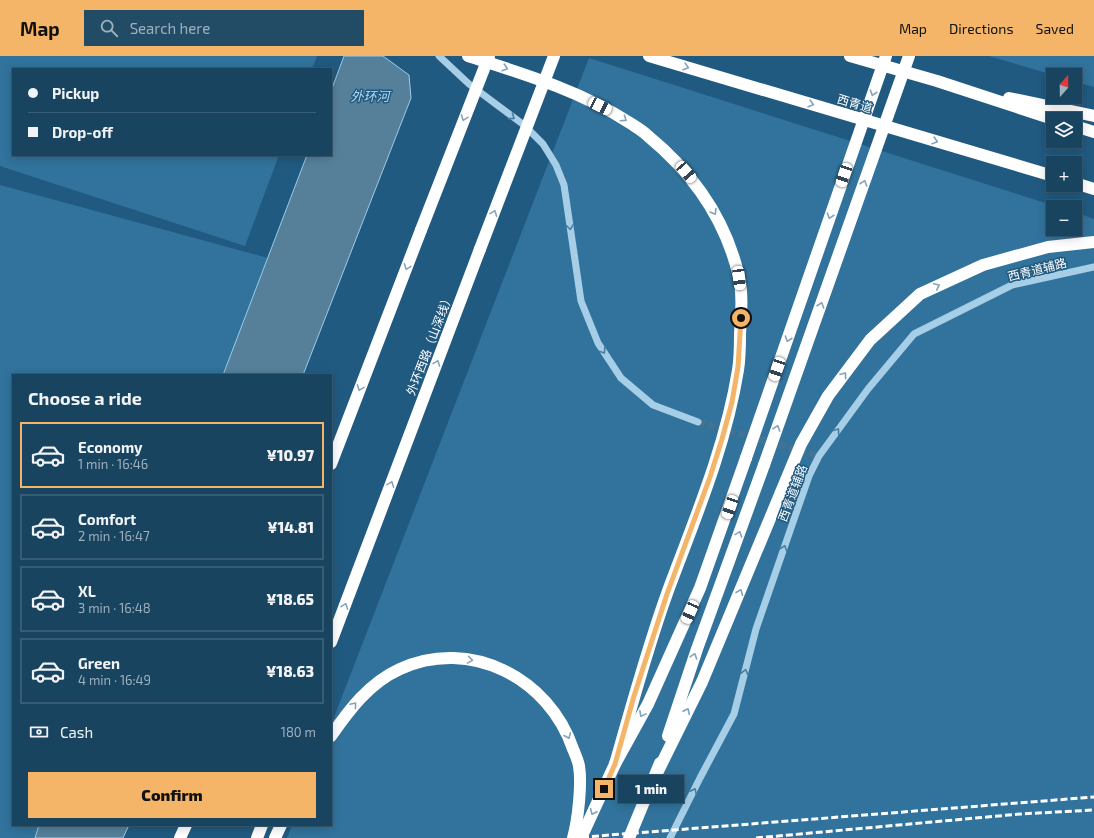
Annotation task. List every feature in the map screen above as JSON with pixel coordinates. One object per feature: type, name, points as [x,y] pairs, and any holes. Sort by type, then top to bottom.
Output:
[{"type":"highway","points":[[468,56],[526,74],[574,93],[613,112],[647,135],[678,164],[700,189],[718,219],[729,246],[739,278],[742,302],[739,360],[732,402],[710,477],[658,623],[634,696],[615,764]]},
{"type":"highway","points":[[332,461],[489,56]]},
{"type":"highway","name":"外环西路（山深线）","points":[[332,639],[554,56]]},
{"type":"highway","name":"西青道","points":[[649,56],[1046,174]]},
{"type":"highway","points":[[850,56],[937,81],[1046,117]]},
{"type":"highway","points":[[582,838],[615,764],[648,704],[700,588],[886,56]]},
{"type":"highway","points":[[658,771],[696,649],[764,465],[909,56]]},
{"type":"highway","points":[[937,81],[1094,116]]},
{"type":"highway","points":[[1082,128],[1094,132]]},
{"type":"highway","points":[[1082,185],[1094,188]]},
{"type":"highway","points":[[629,838],[658,771],[702,682],[801,444],[828,396],[870,340],[920,294],[983,265],[1048,247],[1094,242]]},
{"type":"highway","points":[[332,734],[343,718],[360,698],[380,680],[399,669],[420,662],[447,658],[469,659],[494,665],[516,677],[538,693],[562,723],[569,737],[579,765],[580,783],[577,825],[573,838]]},
{"type":"highway","points":[[180,838],[186,826]]},
{"type":"highway","points":[[187,838],[192,826]]},
{"type":"highway","points":[[257,838],[262,826]]},
{"type":"highway","points":[[275,838],[281,826]]},
{"type":"street","points":[[439,56],[469,84],[524,125],[543,144],[556,165],[564,184],[580,301],[598,343],[621,378],[653,405],[698,422]]},
{"type":"street","name":"西青道辅路","points":[[670,838],[734,714],[756,629],[809,476],[819,456],[868,389],[914,334],[1012,285],[1094,268]]},
{"type":"shaded area","points":[[0,56],[317,56],[312,68],[12,68],[12,156],[279,156],[245,246],[0,166]]},
{"type":"shaded area","points":[[989,56],[1094,56],[1094,87],[1082,84],[1082,68],[1046,68],[1046,73]]},
{"type":"shaded area","points":[[589,58],[1046,203],[1046,236],[1082,236],[1082,215],[1094,219],[1094,838],[287,838],[292,826],[332,826],[332,722]]},
{"type":"shaded area","points":[[0,185],[268,258],[223,374],[12,374],[12,826],[39,826],[35,838],[0,838]]},
{"type":"water","name":"外环河","points":[[344,56],[383,56],[409,75],[411,98],[303,374],[223,374],[307,156],[332,156],[332,88]]},
{"type":"water","points":[[39,826],[129,826],[123,838],[35,838]]},
{"type":"tunnel","points":[[698,422],[819,456]]},
{"type":"railway","points":[[572,838],[1094,797]]},
{"type":"railway","points":[[756,838],[1020,814],[1094,810]]},
{"type":"route","points":[[604,789],[615,764],[634,696],[667,594],[710,477],[722,439],[732,402],[738,367],[741,318]]}]
